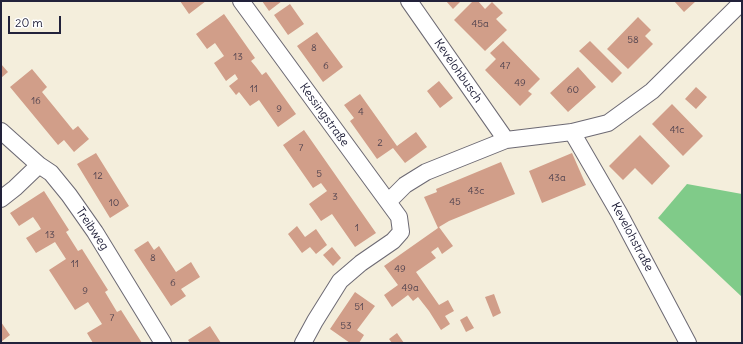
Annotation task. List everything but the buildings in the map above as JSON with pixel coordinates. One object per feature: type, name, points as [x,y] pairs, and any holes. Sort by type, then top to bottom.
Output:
[{"type":"street","name":"Kessingstraße","points":[[241,1],[399,217],[401,232],[393,241],[361,262],[340,281],[303,343]]},
{"type":"street","name":"Kevelohbusch","points":[[409,1],[506,140]]},
{"type":"street","points":[[388,202],[405,185],[426,172],[506,140],[572,132],[608,123],[652,91],[742,2]]},
{"type":"street","name":"Treibweg","points":[[1,131],[38,165],[50,173],[69,194],[95,232],[163,343]]},
{"type":"street","name":"Kevelohstraße","points":[[572,132],[619,213],[688,343]]},
{"type":"street","points":[[1,199],[15,188],[38,165]]},
{"type":"green space","points":[[687,184],[742,194],[742,297],[658,218]]}]
